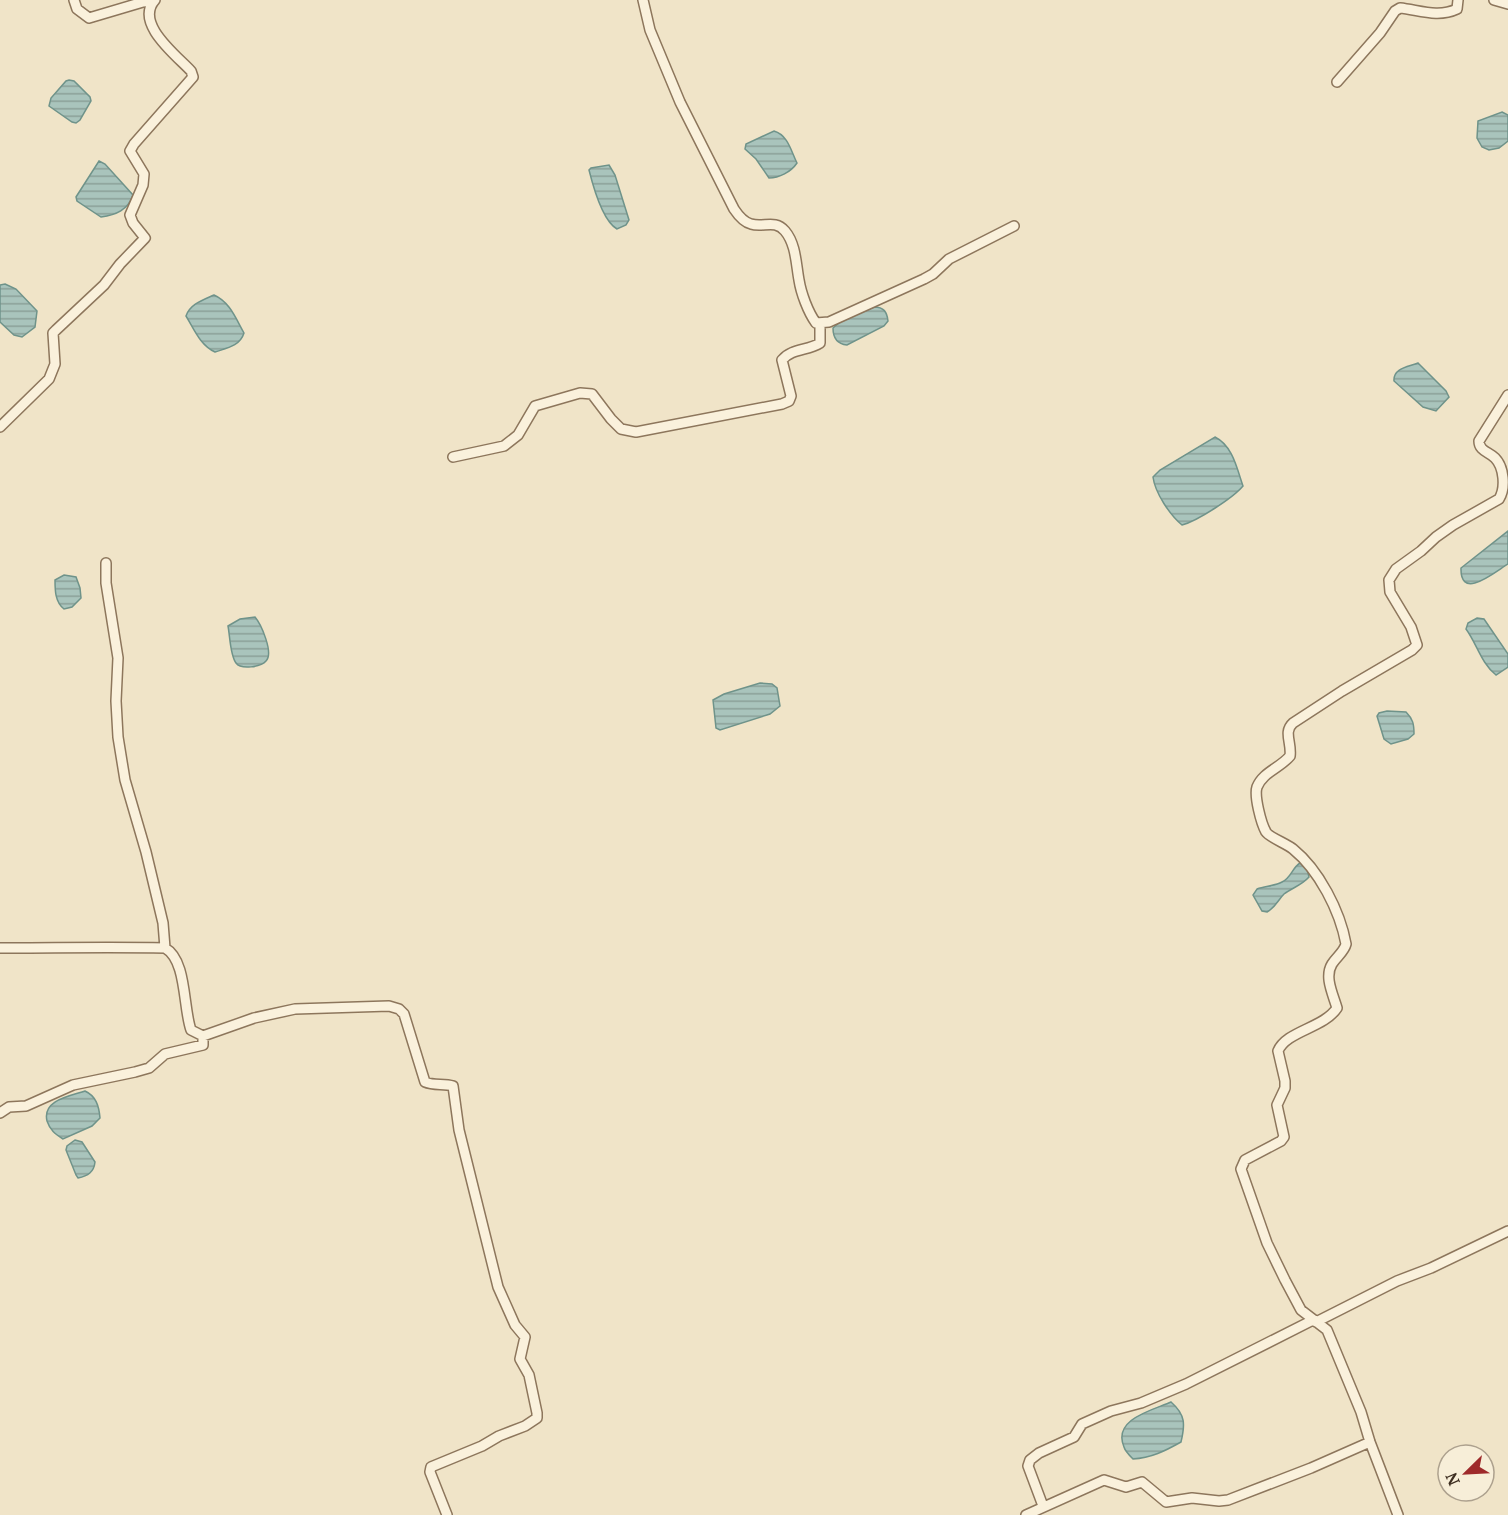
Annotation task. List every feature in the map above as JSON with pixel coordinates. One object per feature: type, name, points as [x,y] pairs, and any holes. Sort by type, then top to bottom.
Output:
[{"type":"street","points":[[74,0],[77,9],[89,18],[143,2],[154,1]]},
{"type":"street","points":[[643,0],[650,30],[680,102],[734,209],[748,223],[778,225],[784,230],[791,240],[804,294],[816,323],[829,322],[854,312],[924,279],[949,259],[1014,225]]},
{"type":"street","points":[[1337,82],[1380,33],[1395,11],[1400,8],[1439,14],[1457,9],[1458,0]]},
{"type":"street","points":[[1494,0],[1508,4]]},
{"type":"street","points":[[0,427],[53,373],[53,333],[104,285],[120,264],[146,238],[133,223],[130,215],[143,185],[144,174],[130,151],[194,77],[154,32],[150,24],[150,7],[154,1]]},
{"type":"street","points":[[453,457],[504,446],[518,435],[534,406],[580,393],[592,394],[621,429],[636,432],[782,404],[789,401],[791,396],[782,360],[789,353],[820,343],[820,324]]},
{"type":"street","points":[[1398,1515],[1361,1412],[1327,1330],[1301,1310],[1267,1243],[1241,1169],[1245,1160],[1281,1141],[1284,1137],[1277,1105],[1285,1088],[1279,1047],[1335,1012],[1337,1008],[1328,976],[1330,966],[1344,950],[1346,944],[1331,897],[1295,851],[1267,834],[1256,797],[1257,788],[1264,775],[1290,756],[1287,732],[1289,726],[1417,645],[1411,627],[1390,592],[1389,580],[1396,568],[1421,551],[1436,537],[1499,499],[1503,493],[1503,473],[1497,461],[1481,449],[1479,441],[1508,395]]},
{"type":"street","points":[[106,563],[106,583],[118,658],[116,701],[118,737],[125,780],[146,852],[163,923],[165,948]]},
{"type":"street","points":[[0,948],[110,946],[165,948],[172,952],[178,963],[191,1030],[203,1036],[254,1018],[295,1009],[389,1006],[399,1009],[404,1014],[426,1082],[430,1084],[447,1083],[453,1086],[459,1130],[498,1287],[515,1325],[525,1337],[520,1359],[529,1375],[537,1413],[537,1418],[525,1426],[431,1467],[430,1472],[447,1515]]},
{"type":"street","points":[[0,1113],[9,1107],[35,1103],[73,1085],[149,1068],[165,1054],[203,1045],[203,1036]]},
{"type":"street","points":[[1043,1506],[1028,1466],[1030,1460],[1039,1453],[1074,1437],[1082,1424],[1186,1384],[1293,1328],[1315,1321],[1508,1231]]},
{"type":"street","points":[[1026,1515],[1104,1480],[1126,1487],[1142,1482],[1166,1502],[1192,1498],[1228,1500],[1370,1442]]},
{"type":"water","points":[[69,80],[74,81],[90,97],[91,101],[76,123],[49,106],[51,98]]},
{"type":"water","points":[[1502,112],[1508,115],[1508,141],[1499,148],[1489,150],[1482,147],[1477,138],[1478,121]]},
{"type":"water","points":[[774,131],[786,140],[797,163],[784,174],[769,178],[756,159],[745,149],[746,144]]},
{"type":"water","points":[[99,161],[105,164],[133,195],[121,211],[101,217],[77,201],[76,197]]},
{"type":"water","points":[[609,165],[615,175],[629,220],[626,225],[617,229],[603,211],[589,170]]},
{"type":"water","points":[[5,284],[16,289],[37,311],[35,327],[22,337],[14,335],[0,322],[0,285]]},
{"type":"water","points":[[214,295],[228,306],[244,333],[236,344],[215,352],[201,341],[186,316],[194,305]]},
{"type":"water","points":[[874,307],[883,309],[886,313],[888,321],[884,326],[847,345],[836,340],[833,328],[841,321]]},
{"type":"water","points":[[1418,363],[1446,391],[1449,397],[1436,411],[1423,407],[1394,381],[1396,373]]},
{"type":"water","points":[[1215,437],[1230,452],[1243,486],[1214,508],[1182,525],[1164,503],[1153,477],[1160,470]]},
{"type":"water","points":[[1508,531],[1508,564],[1480,581],[1472,584],[1466,583],[1462,578],[1461,568]]},
{"type":"water","points":[[64,575],[76,577],[81,598],[72,607],[64,609],[57,599],[55,580]]},
{"type":"water","points":[[255,617],[266,639],[268,657],[260,665],[242,666],[236,663],[232,655],[228,626],[240,619]]},
{"type":"water","points":[[1477,618],[1484,619],[1508,654],[1508,667],[1496,675],[1487,665],[1466,629],[1468,623]]},
{"type":"water","points":[[760,683],[772,684],[777,688],[780,706],[770,714],[720,730],[716,728],[713,700],[724,694]]},
{"type":"water","points":[[1387,711],[1406,712],[1413,722],[1414,734],[1408,739],[1391,744],[1384,739],[1377,716]]},
{"type":"water","points":[[1300,863],[1307,869],[1309,877],[1284,894],[1270,910],[1262,911],[1253,895],[1257,889],[1285,880]]},
{"type":"water","points":[[85,1091],[96,1102],[100,1118],[92,1126],[63,1139],[53,1132],[48,1124],[49,1108],[58,1100]]},
{"type":"water","points":[[75,1140],[82,1142],[95,1162],[90,1173],[78,1178],[66,1150],[67,1146]]},
{"type":"water","points":[[1171,1402],[1183,1420],[1181,1442],[1158,1454],[1133,1459],[1124,1447],[1122,1437],[1124,1429],[1136,1417]]}]
